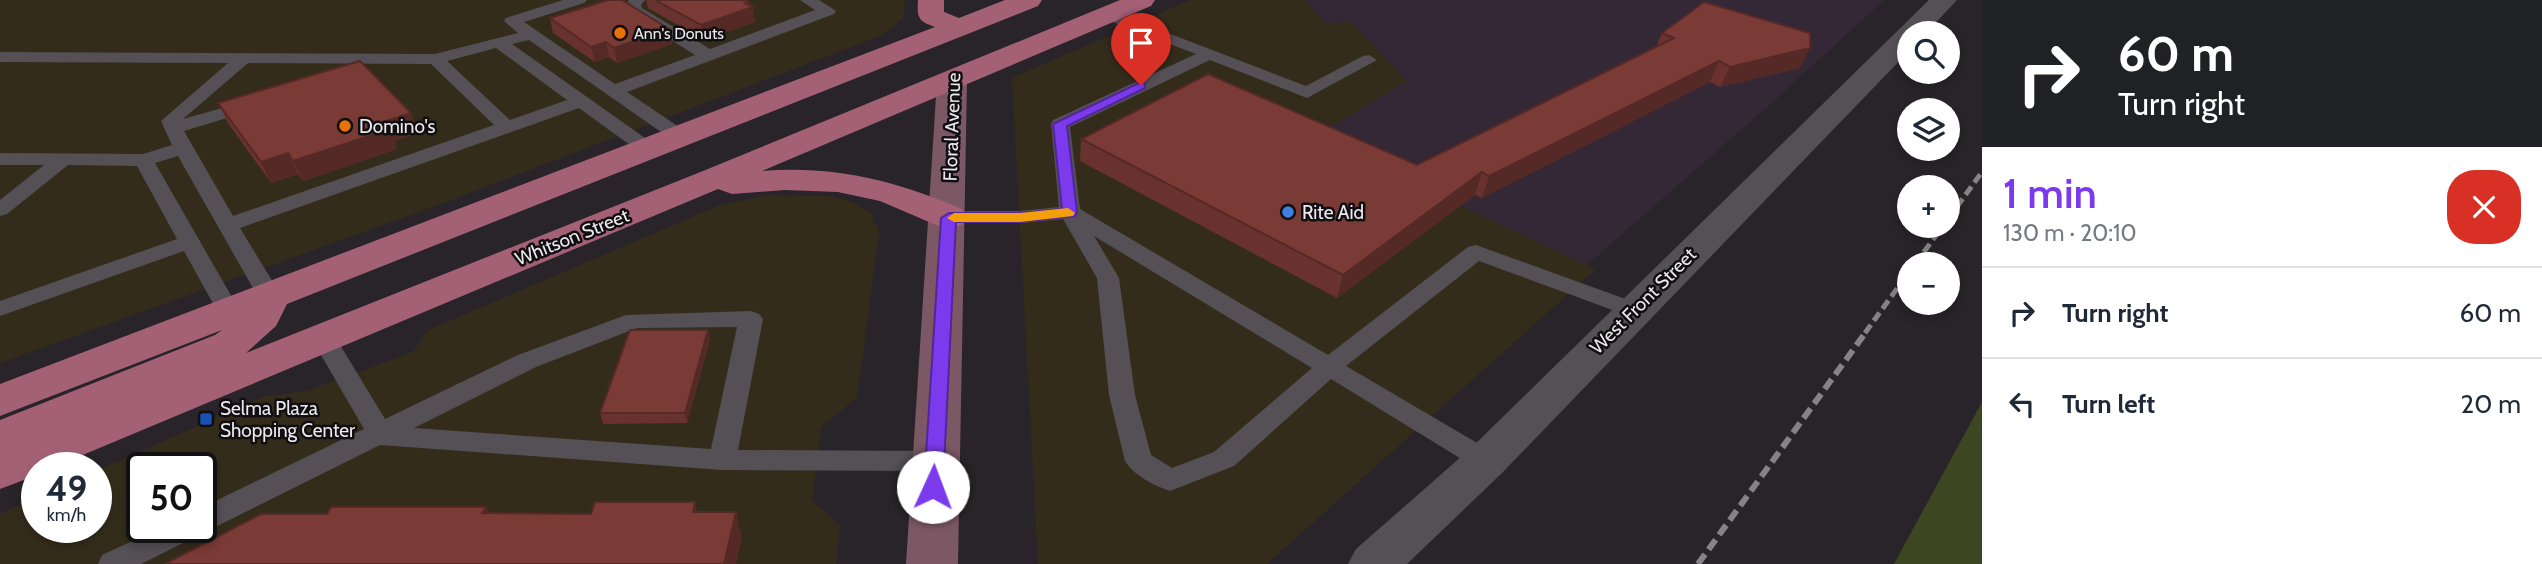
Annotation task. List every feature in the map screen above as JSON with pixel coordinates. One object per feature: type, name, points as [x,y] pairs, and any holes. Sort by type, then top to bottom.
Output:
[{"type":"main road","points":[[931,0],[930,16],[967,13],[1029,0]]},
{"type":"main road","name":"Whitson Street","points":[[0,471],[322,336],[688,191],[1142,0]]},
{"type":"main road","points":[[0,401],[895,54],[967,13]]},
{"type":"main road","name":"Floral Avenue","points":[[932,564],[934,461],[949,218],[952,81],[967,13]]},
{"type":"main road","points":[[322,336],[359,298],[393,272],[546,211],[640,164],[664,143]]},
{"type":"main road","points":[[688,191],[744,183],[834,182],[893,194],[949,218]]},
{"type":"main road","points":[[0,438],[230,345],[262,317],[270,297]]},
{"type":"street","name":"West Front Street","points":[[1923,21],[1944,0]]},
{"type":"street","name":"West Front Street","points":[[1374,564],[1486,461],[1897,47]]},
{"type":"lane","points":[[579,0],[512,20],[529,35],[613,91],[664,143]]},
{"type":"lane","points":[[637,0],[633,5],[636,11],[708,55]]},
{"type":"lane","points":[[613,91],[828,11],[808,0]]},
{"type":"lane","points":[[1108,15],[1307,93],[1368,60]]},
{"type":"lane","points":[[0,57],[435,59],[529,35]]},
{"type":"lane","points":[[499,43],[581,102],[664,143]]},
{"type":"lane","points":[[1210,54],[1060,124],[1070,212],[1108,278],[1122,394],[1139,461],[1170,480],[1224,459],[1329,368],[1476,252],[1633,310]]},
{"type":"lane","points":[[244,58],[170,121],[270,297]]},
{"type":"lane","points":[[342,78],[407,59]]},
{"type":"lane","points":[[435,59],[507,127]]},
{"type":"lane","points":[[0,159],[144,160],[178,138],[264,101]]},
{"type":"lane","points":[[228,225],[581,102]]},
{"type":"lane","points":[[0,211],[63,160]]},
{"type":"lane","points":[[144,160],[229,313]]},
{"type":"lane","points":[[949,218],[1020,217],[1070,212],[1486,461]]},
{"type":"lane","points":[[0,309],[189,242]]},
{"type":"lane","points":[[217,514],[527,360],[634,320],[751,319],[722,460]]},
{"type":"lane","points":[[322,336],[380,435]]},
{"type":"lane","points":[[380,435],[722,460],[934,461]]},
{"type":"lane","points":[[113,564],[157,543]]},
{"type":"shaded area","points":[[0,0],[905,0],[903,18],[883,35],[433,207],[0,363]]},
{"type":"shaded area","points":[[1190,0],[1305,0],[1326,23],[1352,22],[1407,81],[1315,137],[1596,269],[1267,564],[1038,564],[1012,78]]},
{"type":"shaded area","points":[[1305,0],[1884,0],[1587,265],[1315,137],[1407,81],[1352,22],[1326,23]]},
{"type":"shaded area","points":[[767,195],[828,196],[853,202],[871,213],[879,232],[857,398],[821,427],[812,500],[840,525],[836,564],[0,564],[0,514],[21,504],[21,543],[112,543],[112,464],[126,458],[126,543],[217,543],[217,452],[139,452],[265,396],[306,391],[413,352],[428,330],[718,206]]},
{"type":"green space","points":[[1982,402],[1982,564],[1894,564]]},
{"type":"building","points":[[608,0],[622,0],[669,29],[614,48],[606,42],[591,47],[550,18]]},
{"type":"building","points":[[655,0],[746,0],[749,2],[745,3],[753,7],[701,25]]},
{"type":"building","points":[[1704,2],[1810,33],[1810,48],[1730,67],[1719,61],[1489,176],[1482,172],[1343,275],[1081,139],[1208,74],[1417,165],[1674,38],[1662,33]]},
{"type":"building","points":[[360,61],[411,113],[383,122],[390,129],[293,161],[288,153],[261,162],[218,103]]},
{"type":"building","points":[[630,330],[708,330],[685,413],[600,413]]},
{"type":"building","points":[[595,502],[695,502],[693,512],[736,512],[724,564],[165,564],[205,543],[217,543],[217,537],[261,514],[327,514],[331,507],[486,507],[482,513],[591,514]]},
{"type":"railway","points":[[1960,202],[1982,172]]},
{"type":"railway","points":[[1924,252],[1934,238]]},
{"type":"railway","points":[[1865,333],[1897,289]]},
{"type":"railway","points":[[1698,564],[1866,332]]},
{"type":"slow traffic","points":[[954,218],[1068,213]]},
{"type":"place","name":"Ann's Donuts","points":[[620,33]]},
{"type":"place","name":"Domino's","points":[[345,126]]},
{"type":"place","name":"Rite Aid","points":[[1288,212]]},
{"type":"place","name":"Selma Plaza Shopping Center","points":[[206,419]]},
{"type":"route","points":[[933,487],[949,218],[1020,217],[1070,212],[1060,124],[1141,85]]}]
